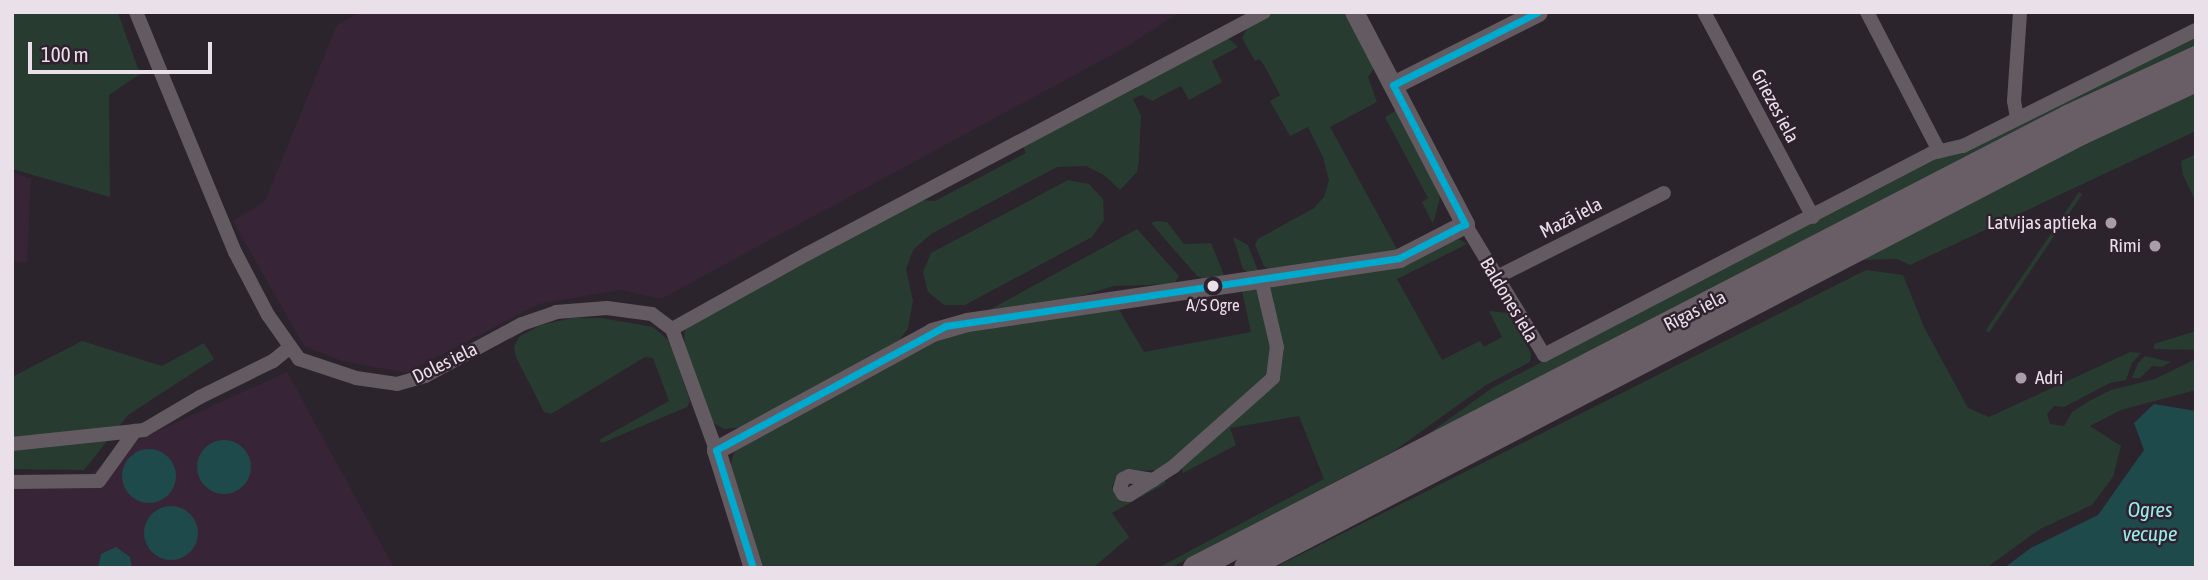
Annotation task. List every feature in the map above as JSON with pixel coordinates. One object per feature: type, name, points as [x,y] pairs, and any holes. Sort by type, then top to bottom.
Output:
[{"type":"highway","name":"Rīgas iela","points":[[1195,568],[2068,117],[2196,58]]},
{"type":"highway","name":"Rīgas iela","points":[[1246,568],[2081,133],[2196,80]]},
{"type":"street","name":"Doles iela","points":[[136,12],[235,252],[289,348],[299,359],[356,378],[397,384],[425,376],[522,324],[556,312],[574,309],[634,311],[652,314],[672,329]]},
{"type":"street","points":[[753,568],[716,450],[672,329],[1128,81],[1264,12]]},
{"type":"street","name":"Baldones iela","points":[[1354,12],[1465,224],[1495,278],[1544,355],[1813,217]]},
{"type":"street","points":[[1393,85],[1537,12]]},
{"type":"street","name":"Griezes iela","points":[[1704,12],[1813,217]]},
{"type":"street","points":[[1867,12],[1939,151]]},
{"type":"street","points":[[2018,118],[2014,102],[2020,12]]},
{"type":"street","points":[[1813,217],[1939,151],[1963,146],[2196,30]]},
{"type":"street","name":"Mazā iela","points":[[1495,278],[1664,193]]},
{"type":"street","points":[[716,450],[945,326],[1399,258],[1465,224]]},
{"type":"street","points":[[1153,480],[1189,455],[1273,378],[1277,347],[1261,279]]},
{"type":"street","points":[[12,444],[144,430],[233,379],[273,361],[289,348]]},
{"type":"street","points":[[12,482],[99,481],[135,431]]},
{"type":"shaded area","points":[[360,12],[1180,12],[1128,46],[661,299],[620,290],[539,304],[406,373],[342,361],[304,346],[233,221],[265,201],[337,25]]},
{"type":"shaded area","points":[[12,172],[31,179],[27,263],[12,262]]},
{"type":"shaded area","points":[[287,372],[394,568],[12,568],[12,480],[89,475],[133,442]]},
{"type":"green space","points":[[12,12],[117,12],[140,74],[109,95],[110,197],[12,169]]},
{"type":"green space","points":[[1275,12],[1350,12],[1375,67],[1368,77],[1377,102],[1330,127],[1398,251],[1268,269],[1264,266],[1255,245],[1258,239],[1314,208],[1324,197],[1329,180],[1323,157],[1308,127],[1290,136],[1270,101],[1280,95],[1264,65],[1259,59],[1255,61],[1242,38],[1248,26]]},
{"type":"green space","points":[[2196,35],[2196,47],[1396,457],[1492,388],[1931,159]]},
{"type":"green space","points":[[1228,38],[1238,47],[1212,61],[1222,82],[1189,100],[1181,86],[1152,101],[1142,95],[1133,99],[1141,116],[1139,161],[1137,172],[1120,190],[1104,175],[1086,166],[1057,167],[931,234],[913,250],[906,269],[913,301],[908,328],[897,344],[743,427],[724,429],[710,421],[684,344],[685,327],[920,200],[935,201],[1026,153],[1023,146]]},
{"type":"green space","points":[[2196,93],[2196,131],[1910,265],[1897,259],[1861,260],[2067,152]]},
{"type":"green space","points":[[1397,110],[1434,178],[1440,198],[1433,224],[1422,202],[1428,198],[1385,117]]},
{"type":"green space","points":[[2196,154],[2196,202],[2183,175],[2181,161]]},
{"type":"green space","points":[[1068,180],[1089,184],[1103,199],[1104,220],[1092,237],[965,305],[944,305],[928,292],[923,272],[931,253]]},
{"type":"green space","points":[[2079,192],[2082,194],[1989,333],[1986,330]]},
{"type":"green space","points":[[1167,222],[1184,244],[1211,243],[1224,275],[1202,278],[1197,276],[1151,223]]},
{"type":"green space","points":[[1137,229],[1179,276],[1174,284],[1114,286],[1067,300],[980,315]]},
{"type":"green space","points":[[1233,237],[1248,245],[1258,271],[1248,273],[1243,269]]},
{"type":"green space","points":[[1459,239],[1467,244],[1397,279],[1442,360],[1480,341],[1484,347],[1502,337],[1489,311],[1508,313],[1531,353],[1530,362],[1486,385],[1394,451],[1170,568],[1158,568],[1324,479],[1299,416],[1230,428],[1236,445],[1183,473],[1182,469],[1276,379],[1268,293],[1271,286],[1410,264],[1440,246]]},
{"type":"green space","points":[[1866,270],[1903,275],[1924,327],[1968,408],[1989,417],[2130,352],[2141,353],[2132,363],[2126,380],[2110,383],[2064,407],[2054,406],[2047,414],[2050,424],[2064,426],[2072,412],[2091,400],[2111,390],[2155,379],[2196,359],[2196,390],[2121,410],[2090,426],[2121,446],[2113,477],[2092,505],[2040,529],[1986,568],[1274,568]]},
{"type":"green space","points":[[1256,289],[1274,349],[1267,378],[1160,470],[1128,471],[1117,477],[1112,487],[1121,502],[1164,479],[1166,483],[1112,513],[1129,537],[1093,568],[763,568],[728,476],[734,452],[743,442],[942,335],[1118,308],[1144,352],[1251,332],[1242,291]]},
{"type":"green space","points":[[572,318],[601,318],[653,327],[668,340],[690,401],[687,407],[602,443],[599,440],[669,401],[653,358],[645,357],[551,414],[544,412],[516,357],[514,346],[520,336],[541,325]]},
{"type":"green space","points":[[2196,331],[2196,350],[2154,349],[2154,344]]},
{"type":"green space","points":[[82,341],[162,366],[204,343],[214,359],[128,415],[84,470],[12,469],[12,377]]},
{"type":"green space","points":[[2145,356],[2171,362],[2162,367],[2152,366],[2140,378],[2132,378],[2138,363]]},
{"type":"water","name":"Ogres vecupe","points":[[2154,404],[2196,411],[2196,568],[2004,568],[2031,548],[2098,515],[2144,450],[2134,423]]},
{"type":"water","points":[[224,440],[243,448],[251,467],[243,486],[224,494],[205,486],[197,467],[205,448]]},
{"type":"water","points":[[149,449],[168,457],[176,476],[168,495],[149,503],[130,495],[122,476],[130,457]]},
{"type":"water","points":[[171,506],[190,514],[198,533],[190,552],[171,560],[152,552],[144,533],[152,514]]},
{"type":"water","points":[[116,547],[130,557],[132,568],[98,568],[101,554]]},
{"type":"transit line","points":[[1393,85],[1538,12]]},
{"type":"transit line","points":[[1393,85],[1465,224]]},
{"type":"transit line","points":[[716,450],[945,326],[1399,258],[1465,224]]},
{"type":"transit line","points":[[716,450],[753,568]]},
{"type":"place","name":"Latvijas aptieka","points":[[2111,223]]},
{"type":"place","name":"Rimi","points":[[2155,246]]},
{"type":"place","name":"A/S Ogre","points":[[1213,286]]},
{"type":"place","name":"Adri","points":[[2021,378]]}]
